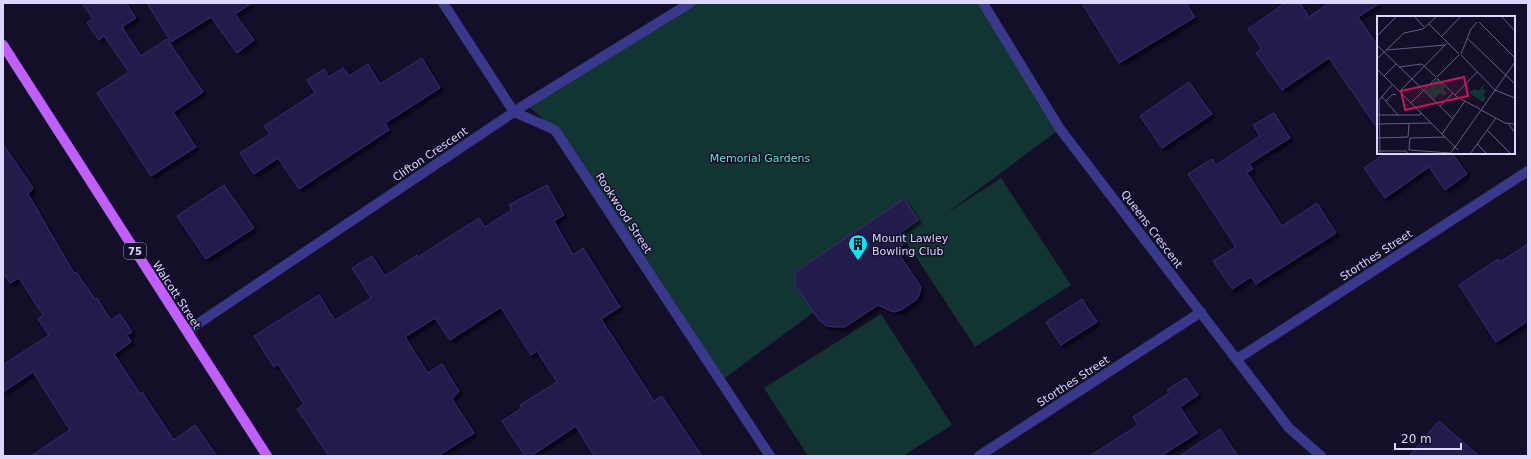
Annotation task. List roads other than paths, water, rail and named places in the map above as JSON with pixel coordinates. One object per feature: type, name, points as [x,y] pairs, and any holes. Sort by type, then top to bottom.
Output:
[{"type":"main road","name":"Walcott Street","points":[[3,45],[267,456]]},
{"type":"street","points":[[443,3],[514,112]]},
{"type":"street","name":"Clifton Crescent","points":[[187,331],[514,112],[690,3]]},
{"type":"street","name":"Queens Crescent","points":[[983,3],[1060,128],[1289,428],[1321,456]]},
{"type":"street","name":"Rookwood Street","points":[[514,112],[555,130],[770,456]]},
{"type":"street","name":"Storthes Street","points":[[1237,359],[1528,171]]},
{"type":"street","name":"Storthes Street","points":[[979,456],[1201,312]]},
{"type":"place","name":"Mount Lawley Bowling Club","points":[[858,261]]},
{"type":"park label","name":"Memorial Gardens","points":[[760,158]]}]
